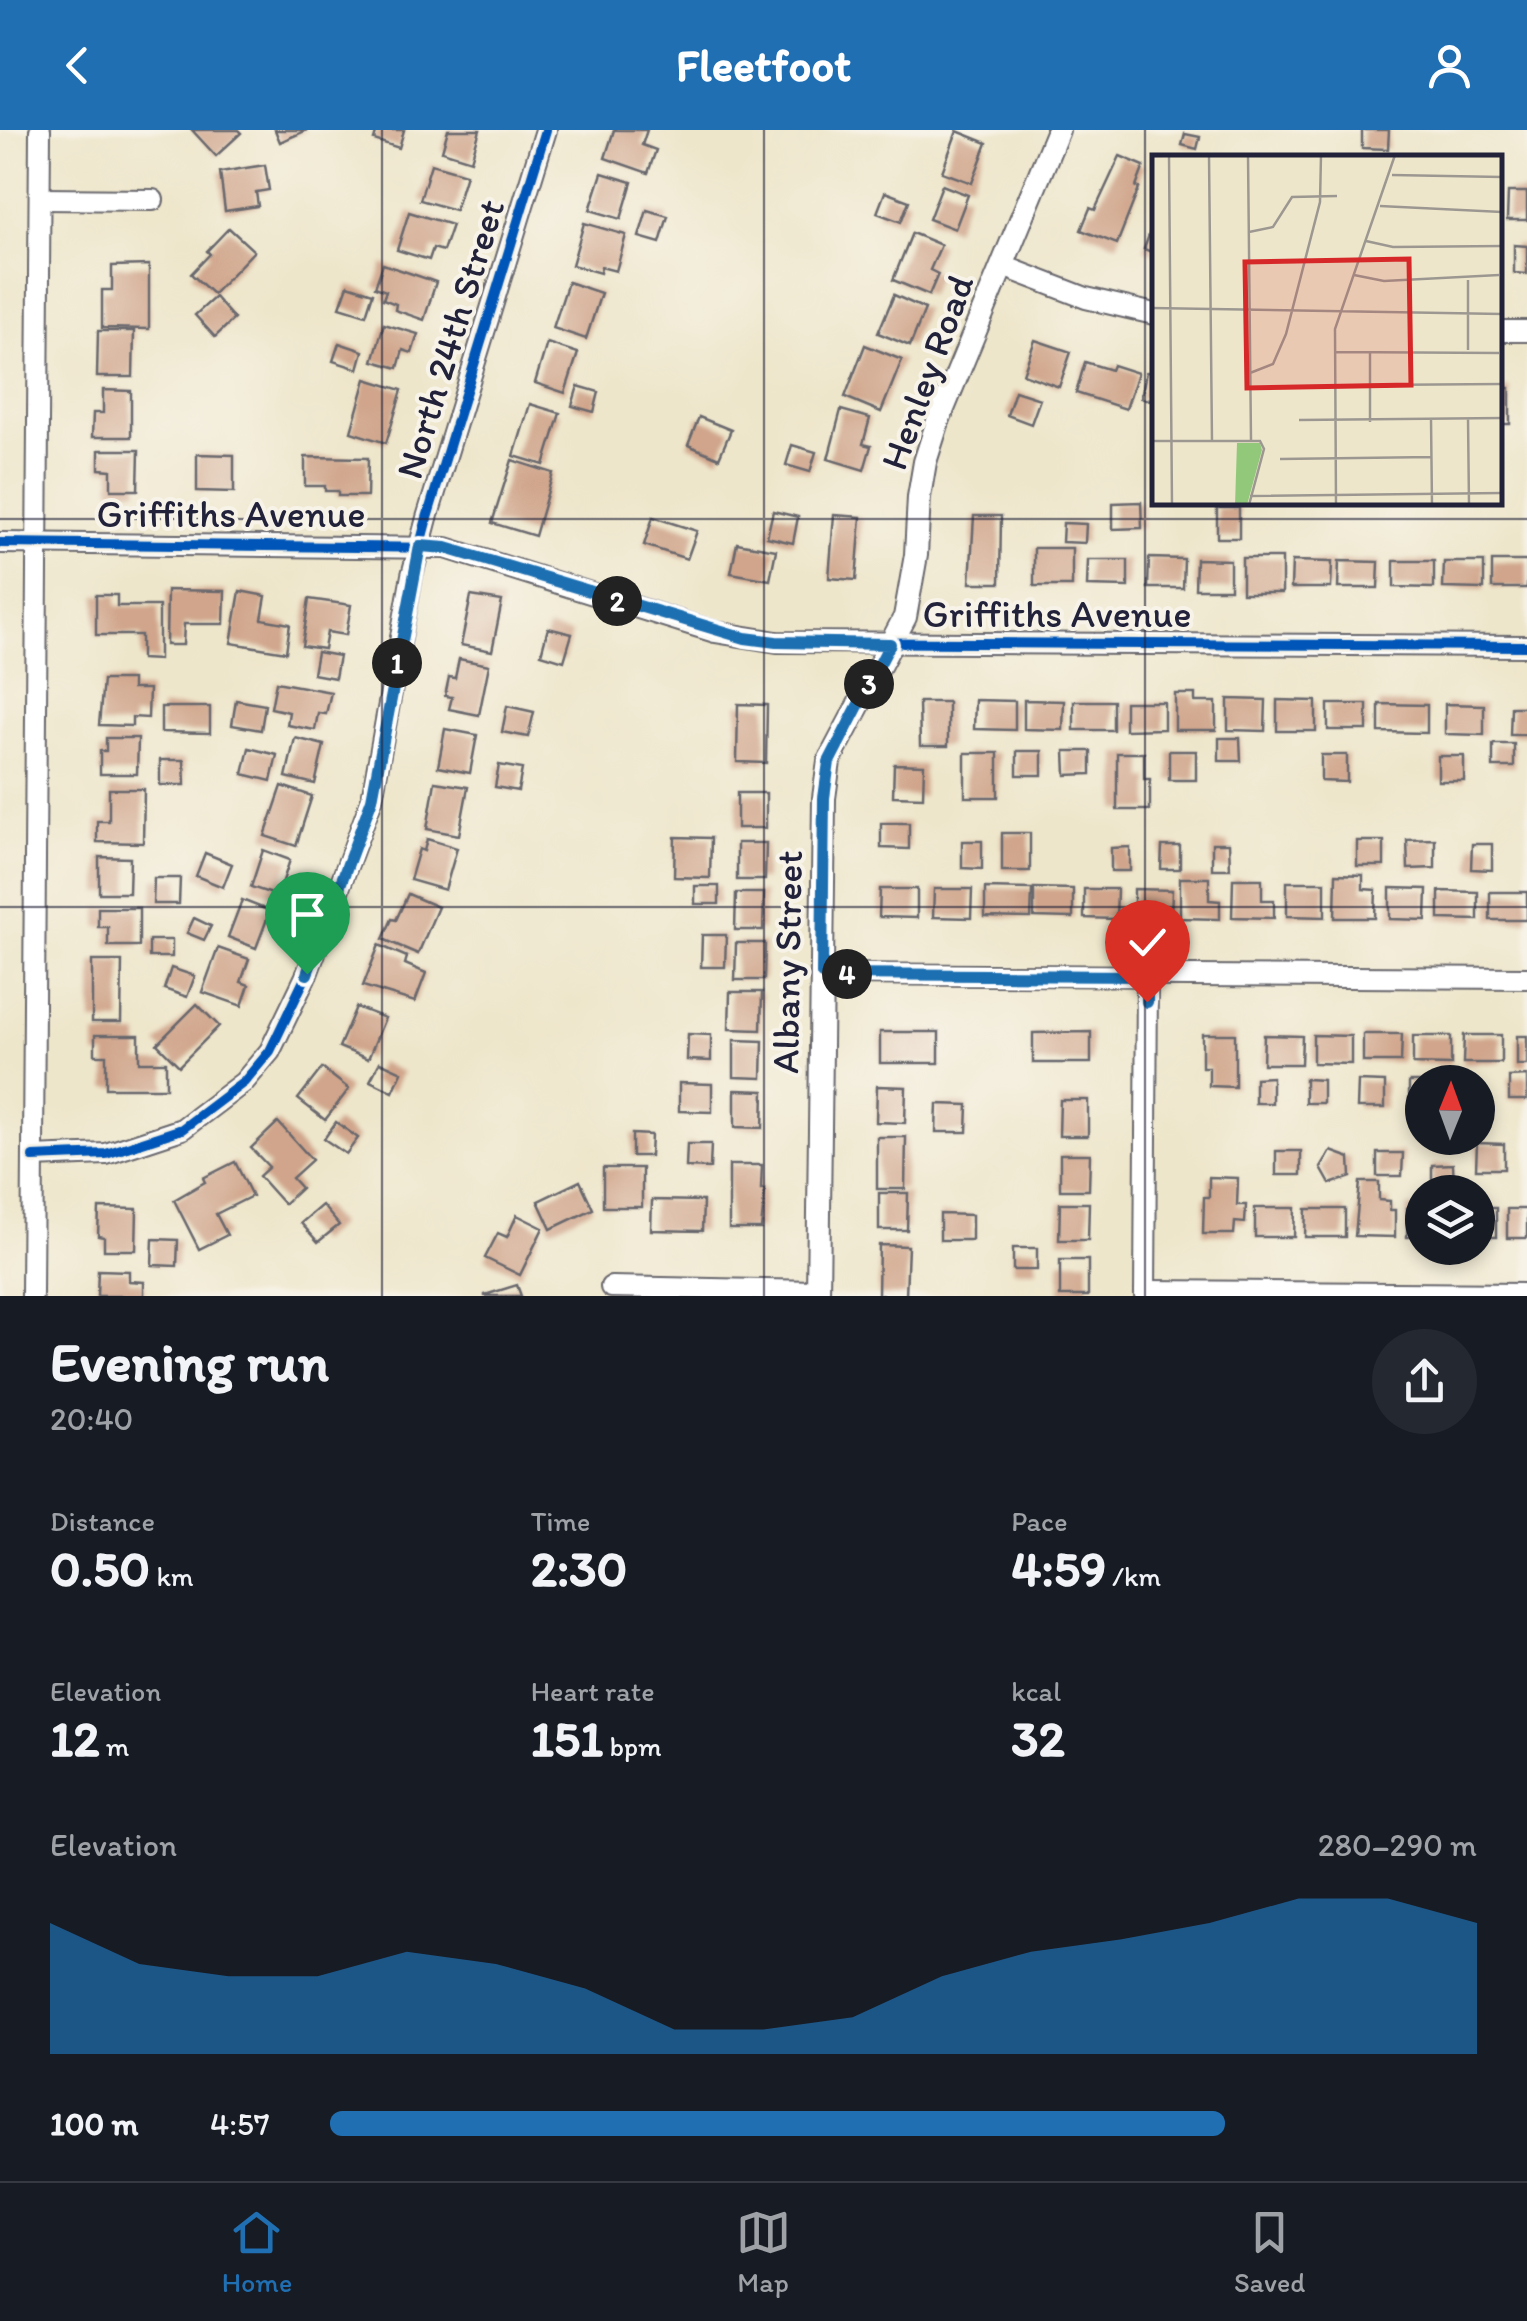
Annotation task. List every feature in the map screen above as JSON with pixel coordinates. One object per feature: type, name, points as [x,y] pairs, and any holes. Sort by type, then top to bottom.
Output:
[{"type":"street","points":[[32,1296],[40,130]]},
{"type":"street","name":"North 24th Street","points":[[33,1157],[106,1154],[182,1129],[244,1082],[270,1050],[314,957],[372,799],[420,546],[546,130]]},
{"type":"street","name":"Henley Road","points":[[890,644],[908,607],[925,462],[938,421],[1058,130]]},
{"type":"street","points":[[40,199],[153,200]]},
{"type":"street","points":[[1003,266],[1086,298],[1152,314]]},
{"type":"street","name":"Griffiths Avenue","points":[[0,543],[446,548],[745,638],[776,642],[1527,646]]},
{"type":"street","name":"Albany Street","points":[[818,1293],[824,798],[829,762],[890,644]]},
{"type":"street","points":[[822,974],[1527,978]]},
{"type":"street","points":[[1147,976],[1145,1294],[1527,1294]]},
{"type":"street","points":[[611,1287],[818,1293]]},
{"type":"building","points":[[192,130],[238,130],[241,133],[216,156]]},
{"type":"building","points":[[275,130],[307,130],[280,142]]},
{"type":"building","points":[[377,130],[404,130],[399,148],[374,140]]},
{"type":"building","points":[[448,130],[480,130],[471,160],[442,151]]},
{"type":"building","points":[[614,130],[647,130],[642,145],[656,150],[648,173],[605,158]]},
{"type":"building","points":[[1362,130],[1389,130],[1388,149],[1362,148]]},
{"type":"building","points":[[957,131],[987,143],[972,183],[942,172]]},
{"type":"building","points":[[1185,134],[1200,137],[1197,149],[1182,145]]},
{"type":"building","points":[[1120,156],[1144,166],[1117,244],[1081,230],[1090,208],[1095,210]]},
{"type":"building","points":[[431,164],[466,174],[455,210],[420,200]]},
{"type":"building","points":[[265,165],[269,190],[256,192],[258,206],[225,211],[220,172]]},
{"type":"building","points":[[602,173],[632,182],[621,219],[590,210]]},
{"type":"building","points":[[942,185],[968,195],[955,229],[929,219]]},
{"type":"building","points":[[885,192],[909,201],[901,222],[877,213]]},
{"type":"building","points":[[1508,192],[1527,192],[1527,220],[1507,220]]},
{"type":"building","points":[[647,210],[668,216],[660,243],[639,237]]},
{"type":"building","points":[[409,212],[452,225],[443,251],[433,248],[429,260],[397,250]]},
{"type":"building","points":[[584,223],[626,235],[616,271],[601,267],[600,273],[572,265]]},
{"type":"building","points":[[1152,227],[1152,252],[1144,249]]},
{"type":"building","points":[[229,228],[254,251],[213,294],[191,274]]},
{"type":"building","points":[[912,233],[941,245],[930,270],[938,274],[929,295],[893,280]]},
{"type":"building","points":[[1514,245],[1527,246],[1527,274],[1514,273]]},
{"type":"building","points":[[383,264],[436,282],[424,320],[395,310],[396,304],[383,299],[386,291],[375,287]]},
{"type":"building","points":[[149,265],[149,329],[102,328],[102,290],[112,290],[112,266]]},
{"type":"building","points":[[568,282],[601,293],[586,339],[553,328]]},
{"type":"building","points":[[348,285],[373,293],[366,315],[340,307]]},
{"type":"building","points":[[894,295],[925,309],[910,346],[878,333]]},
{"type":"building","points":[[215,297],[234,319],[215,337],[195,315]]},
{"type":"building","points":[[384,324],[418,334],[412,353],[403,350],[398,368],[373,361]]},
{"type":"building","points":[[98,331],[134,331],[133,377],[97,377]]},
{"type":"building","points":[[1035,340],[1071,352],[1059,387],[1023,374]]},
{"type":"building","points":[[339,343],[363,351],[358,369],[333,361]]},
{"type":"building","points":[[547,343],[578,353],[565,393],[535,383]]},
{"type":"building","points":[[865,345],[902,360],[881,412],[845,397]]},
{"type":"building","points":[[1085,362],[1138,373],[1126,409],[1076,393]]},
{"type":"building","points":[[1146,372],[1152,373],[1152,401],[1141,398]]},
{"type":"building","points":[[366,379],[402,390],[386,443],[351,432]]},
{"type":"building","points":[[578,386],[599,392],[594,412],[572,406]]},
{"type":"building","points":[[1502,388],[1510,388],[1510,424],[1502,424]]},
{"type":"building","points":[[103,390],[131,391],[131,437],[92,437],[93,413],[103,413]]},
{"type":"building","points":[[1015,391],[1040,399],[1031,424],[1007,415]]},
{"type":"building","points":[[530,404],[560,413],[544,465],[514,456]]},
{"type":"building","points":[[841,410],[870,418],[863,444],[871,446],[864,470],[828,459]]},
{"type":"building","points":[[699,417],[731,430],[719,458],[688,445]]},
{"type":"building","points":[[792,445],[816,452],[810,472],[786,465]]},
{"type":"building","points":[[99,450],[139,450],[138,490],[111,490],[111,470],[99,469]]},
{"type":"building","points":[[197,454],[234,455],[234,492],[197,491]]},
{"type":"building","points":[[305,457],[368,458],[367,496],[338,496],[338,491],[325,491],[325,486],[305,486]]},
{"type":"building","points":[[512,460],[553,473],[535,536],[492,523]]},
{"type":"building","points":[[1141,502],[1142,528],[1113,529],[1113,503]]},
{"type":"building","points":[[1217,508],[1239,508],[1239,538],[1217,538]]},
{"type":"building","points":[[773,511],[798,517],[793,543],[767,537]]},
{"type":"building","points":[[834,515],[861,517],[856,580],[829,578]]},
{"type":"building","points":[[974,516],[1001,516],[1000,583],[970,583]]},
{"type":"building","points":[[653,517],[697,531],[687,559],[644,545]]},
{"type":"building","points":[[1063,523],[1086,524],[1085,543],[1062,542]]},
{"type":"building","points":[[737,543],[776,550],[770,580],[731,573]]},
{"type":"building","points":[[1034,548],[1072,548],[1072,586],[1034,586]]},
{"type":"building","points":[[1149,558],[1184,559],[1183,588],[1148,588]]},
{"type":"building","points":[[1242,558],[1282,558],[1282,593],[1242,593]]},
{"type":"building","points":[[1196,559],[1230,560],[1230,589],[1195,589]]},
{"type":"building","points":[[1088,560],[1128,560],[1128,587],[1087,586]]},
{"type":"building","points":[[1292,561],[1332,562],[1331,588],[1291,588]]},
{"type":"building","points":[[1339,561],[1379,562],[1378,588],[1338,588]]},
{"type":"building","points":[[1394,561],[1434,561],[1434,588],[1394,587]]},
{"type":"building","points":[[1492,561],[1527,561],[1527,588],[1492,588]]},
{"type":"building","points":[[1444,562],[1484,562],[1484,589],[1443,588]]},
{"type":"building","points":[[167,590],[225,591],[224,624],[184,624],[183,645],[166,645]]},
{"type":"building","points":[[240,591],[266,596],[262,619],[290,624],[286,652],[231,643]]},
{"type":"building","points":[[96,595],[117,595],[117,606],[159,606],[159,660],[141,659],[141,635],[96,635]]},
{"type":"building","points":[[471,596],[502,601],[492,651],[461,645]]},
{"type":"building","points":[[309,599],[351,605],[346,635],[327,632],[324,649],[302,646]]},
{"type":"building","points":[[548,628],[572,634],[564,661],[541,654]]},
{"type":"building","points":[[317,652],[339,656],[335,678],[313,674]]},
{"type":"building","points":[[459,659],[489,665],[479,715],[449,709],[452,697],[445,696]]},
{"type":"building","points":[[103,680],[132,680],[132,689],[149,689],[148,718],[132,717],[132,726],[99,725]]},
{"type":"building","points":[[276,682],[331,692],[326,714],[318,713],[315,730],[287,725],[289,712],[271,708]]},
{"type":"building","points":[[1175,694],[1195,694],[1195,702],[1216,702],[1216,730],[1175,730]]},
{"type":"building","points":[[1228,699],[1266,700],[1265,731],[1228,730]]},
{"type":"building","points":[[236,700],[265,705],[261,730],[232,725]]},
{"type":"building","points":[[975,700],[1015,701],[1015,730],[974,729]]},
{"type":"building","points":[[1024,700],[1064,701],[1063,730],[1024,729]]},
{"type":"building","points":[[1277,700],[1316,701],[1316,731],[1277,731]]},
{"type":"building","points":[[1074,701],[1113,701],[1113,730],[1074,730]]},
{"type":"building","points":[[919,702],[948,702],[948,746],[920,746]]},
{"type":"building","points":[[1125,702],[1164,702],[1164,729],[1125,730]]},
{"type":"building","points":[[738,704],[767,705],[766,763],[737,762]]},
{"type":"building","points":[[1328,704],[1367,704],[1367,730],[1328,730]]},
{"type":"building","points":[[1379,704],[1427,705],[1427,733],[1379,732]]},
{"type":"building","points":[[1445,704],[1484,705],[1484,735],[1445,734]]},
{"type":"building","points":[[507,706],[534,712],[528,737],[502,732]]},
{"type":"building","points":[[161,707],[210,707],[210,733],[161,732]]},
{"type":"building","points":[[1511,707],[1527,707],[1527,735],[1510,735]]},
{"type":"building","points":[[445,729],[477,735],[470,773],[438,767]]},
{"type":"building","points":[[106,738],[138,738],[137,774],[100,774],[100,751],[106,751]]},
{"type":"building","points":[[295,738],[324,745],[315,784],[286,777]]},
{"type":"building","points":[[1219,738],[1240,738],[1241,761],[1219,761]]},
{"type":"building","points":[[1493,744],[1514,744],[1514,767],[1493,767]]},
{"type":"building","points":[[249,748],[277,755],[271,781],[243,774]]},
{"type":"building","points":[[1017,751],[1042,751],[1042,775],[1017,775]]},
{"type":"building","points":[[1065,751],[1091,751],[1091,774],[1066,775]]},
{"type":"building","points":[[1169,751],[1196,751],[1196,780],[1169,780]]},
{"type":"building","points":[[965,753],[998,753],[998,797],[965,797]]},
{"type":"building","points":[[1117,753],[1144,753],[1144,779],[1150,779],[1150,810],[1117,810]]},
{"type":"building","points":[[1321,755],[1347,755],[1347,782],[1321,781]]},
{"type":"building","points":[[1438,756],[1464,756],[1464,781],[1438,781]]},
{"type":"building","points":[[160,760],[184,760],[185,785],[160,785]]},
{"type":"building","points":[[894,764],[924,765],[923,797],[893,796]]},
{"type":"building","points":[[499,765],[522,769],[518,791],[495,787]]},
{"type":"building","points":[[435,782],[468,787],[459,835],[427,829]]},
{"type":"building","points":[[282,786],[312,796],[296,846],[265,836]]},
{"type":"building","points":[[109,789],[144,789],[143,843],[97,842],[97,821],[109,821]]},
{"type":"building","points":[[737,793],[766,793],[766,828],[737,828]]},
{"type":"building","points":[[881,823],[909,823],[909,849],[881,848]]},
{"type":"building","points":[[1002,833],[1030,833],[1030,871],[1002,871]]},
{"type":"building","points":[[675,837],[711,838],[710,878],[674,877]]},
{"type":"building","points":[[427,839],[457,848],[445,890],[410,880],[419,849],[424,851]]},
{"type":"building","points":[[1435,839],[1435,868],[1408,869],[1407,840]]},
{"type":"building","points":[[962,841],[982,841],[982,869],[962,868]]},
{"type":"building","points":[[1357,841],[1384,841],[1384,866],[1357,866]]},
{"type":"building","points":[[737,843],[766,843],[765,880],[737,880]]},
{"type":"building","points":[[1212,843],[1229,843],[1230,869],[1212,869]]},
{"type":"building","points":[[1472,844],[1492,844],[1492,870],[1471,869]]},
{"type":"building","points":[[1162,846],[1180,846],[1180,869],[1161,869]]},
{"type":"building","points":[[1130,847],[1130,871],[1111,871],[1111,848]]},
{"type":"building","points":[[263,850],[290,860],[278,896],[251,887]]},
{"type":"building","points":[[205,853],[232,864],[223,887],[196,876]]},
{"type":"building","points":[[99,857],[130,858],[129,893],[99,893]]},
{"type":"building","points":[[1336,874],[1363,875],[1363,889],[1376,890],[1375,918],[1335,918]]},
{"type":"building","points":[[154,878],[180,878],[179,904],[153,904]]},
{"type":"building","points":[[1180,878],[1209,878],[1209,900],[1220,901],[1220,919],[1180,918]]},
{"type":"building","points":[[1233,879],[1262,879],[1262,900],[1274,900],[1274,918],[1232,917]]},
{"type":"building","points":[[1287,882],[1325,882],[1325,917],[1287,916]]},
{"type":"building","points":[[695,886],[719,886],[719,904],[695,904]]},
{"type":"building","points":[[985,888],[1032,889],[1031,918],[985,917]]},
{"type":"building","points":[[1034,888],[1073,889],[1073,918],[1034,917]]},
{"type":"building","points":[[1390,888],[1427,889],[1426,920],[1390,919]]},
{"type":"building","points":[[880,889],[917,889],[917,918],[879,917]]},
{"type":"building","points":[[934,889],[972,889],[971,918],[933,917]]},
{"type":"building","points":[[1084,889],[1117,889],[1116,919],[1084,918]]},
{"type":"building","points":[[1134,889],[1172,890],[1171,919],[1134,919]]},
{"type":"building","points":[[1439,891],[1478,892],[1478,920],[1439,919]]},
{"type":"building","points":[[1490,892],[1527,892],[1527,920],[1490,920]]},
{"type":"building","points":[[736,893],[764,893],[763,930],[735,930]]},
{"type":"building","points":[[408,894],[438,907],[418,954],[383,939]]},
{"type":"building","points":[[242,900],[270,911],[256,948],[228,937]]},
{"type":"building","points":[[98,908],[139,908],[139,946],[108,946],[108,927],[98,927]]},
{"type":"building","points":[[194,918],[211,926],[204,940],[187,933]]},
{"type":"building","points":[[702,935],[726,935],[725,967],[701,967]]},
{"type":"building","points":[[149,940],[172,940],[172,957],[149,957]]},
{"type":"building","points":[[736,943],[765,943],[764,980],[735,980]]},
{"type":"building","points":[[379,945],[407,957],[405,964],[426,973],[415,1002],[363,986]]},
{"type":"building","points":[[218,948],[249,959],[241,982],[249,985],[242,1006],[202,992]]},
{"type":"building","points":[[92,961],[122,961],[121,1022],[92,1022]]},
{"type":"building","points":[[171,968],[195,976],[187,997],[164,989]]},
{"type":"building","points":[[730,992],[762,992],[761,1030],[729,1029]]},
{"type":"building","points":[[197,1004],[219,1026],[179,1066],[157,1044]]},
{"type":"building","points":[[356,1007],[385,1018],[368,1059],[339,1047]]},
{"type":"building","points":[[880,1032],[939,1032],[939,1063],[880,1063]]},
{"type":"building","points":[[1091,1032],[1091,1063],[1033,1063],[1033,1033]]},
{"type":"building","points":[[688,1034],[711,1035],[711,1061],[687,1060]]},
{"type":"building","points":[[1202,1034],[1235,1034],[1235,1087],[1209,1086],[1209,1067],[1202,1067]]},
{"type":"building","points":[[1363,1034],[1402,1034],[1401,1062],[1363,1062]]},
{"type":"building","points":[[95,1035],[139,1035],[139,1062],[166,1062],[166,1088],[106,1088],[106,1055],[95,1055]]},
{"type":"building","points":[[1264,1035],[1302,1036],[1301,1064],[1263,1064]]},
{"type":"building","points":[[1313,1035],[1351,1036],[1351,1064],[1313,1063]]},
{"type":"building","points":[[1464,1035],[1501,1035],[1501,1063],[1463,1063]]},
{"type":"building","points":[[1413,1036],[1451,1036],[1451,1065],[1413,1064]]},
{"type":"building","points":[[1517,1036],[1527,1036],[1527,1065],[1517,1065]]},
{"type":"building","points":[[734,1040],[763,1041],[762,1078],[734,1077]]},
{"type":"building","points":[[380,1062],[402,1072],[393,1092],[370,1081]]},
{"type":"building","points":[[322,1068],[349,1089],[325,1120],[298,1099]]},
{"type":"building","points":[[1527,1076],[1527,1100],[1509,1100],[1509,1077]]},
{"type":"building","points":[[1272,1077],[1272,1103],[1255,1103],[1255,1078]]},
{"type":"building","points":[[1305,1079],[1323,1080],[1323,1103],[1305,1103]]},
{"type":"building","points":[[1358,1081],[1385,1082],[1385,1108],[1357,1108]]},
{"type":"building","points":[[679,1083],[712,1084],[712,1112],[679,1111]]},
{"type":"building","points":[[877,1086],[906,1087],[905,1123],[876,1122]]},
{"type":"building","points":[[735,1090],[764,1091],[763,1128],[735,1127]]},
{"type":"building","points":[[1060,1100],[1088,1100],[1088,1136],[1059,1136]]},
{"type":"building","points":[[937,1104],[968,1105],[967,1132],[936,1132]]},
{"type":"building","points":[[278,1122],[312,1160],[292,1178],[301,1188],[284,1204],[259,1176],[269,1167],[251,1148]]},
{"type":"building","points":[[336,1122],[358,1138],[346,1154],[324,1139]]},
{"type":"building","points":[[632,1134],[651,1135],[650,1156],[632,1156]]},
{"type":"building","points":[[877,1137],[906,1137],[905,1189],[877,1189]]},
{"type":"building","points":[[687,1144],[711,1144],[710,1168],[686,1167]]},
{"type":"building","points":[[1495,1144],[1504,1144],[1504,1169],[1476,1169],[1477,1155],[1495,1155]]},
{"type":"building","points":[[1276,1151],[1301,1151],[1301,1175],[1276,1175]]},
{"type":"building","points":[[1331,1151],[1350,1158],[1351,1177],[1330,1184],[1321,1168]]},
{"type":"building","points":[[1377,1153],[1403,1153],[1402,1176],[1377,1176]]},
{"type":"building","points":[[1060,1154],[1090,1154],[1089,1190],[1060,1190]]},
{"type":"building","points":[[235,1162],[252,1196],[216,1214],[227,1235],[199,1249],[174,1200],[205,1182],[203,1178]]},
{"type":"building","points":[[1453,1164],[1453,1175],[1432,1175],[1432,1165]]},
{"type":"building","points":[[729,1165],[762,1165],[761,1189],[765,1189],[761,1229],[729,1229]]},
{"type":"building","points":[[603,1168],[642,1168],[642,1207],[603,1207]]},
{"type":"building","points":[[1209,1177],[1238,1178],[1237,1205],[1246,1205],[1245,1223],[1235,1222],[1234,1234],[1203,1234]]},
{"type":"building","points":[[580,1181],[593,1209],[551,1229],[538,1201]]},
{"type":"building","points":[[1360,1182],[1379,1182],[1379,1200],[1390,1201],[1390,1210],[1395,1210],[1395,1237],[1355,1236]]},
{"type":"building","points":[[879,1193],[908,1193],[907,1230],[879,1230]]},
{"type":"building","points":[[652,1200],[703,1201],[702,1231],[651,1230]]},
{"type":"building","points":[[1060,1203],[1089,1203],[1088,1240],[1059,1240]]},
{"type":"building","points":[[322,1205],[339,1225],[318,1242],[301,1223]]},
{"type":"building","points":[[99,1208],[137,1209],[136,1250],[104,1250],[104,1237],[98,1236]]},
{"type":"building","points":[[1255,1208],[1295,1208],[1294,1237],[1255,1237]]},
{"type":"building","points":[[1306,1209],[1345,1209],[1345,1237],[1305,1237]]},
{"type":"building","points":[[1507,1209],[1527,1209],[1527,1238],[1507,1238]]},
{"type":"building","points":[[940,1214],[972,1215],[972,1240],[940,1240]]},
{"type":"building","points":[[517,1215],[543,1228],[520,1275],[485,1258],[498,1233],[507,1237]]},
{"type":"building","points":[[153,1239],[178,1240],[177,1266],[152,1265]]},
{"type":"building","points":[[879,1245],[908,1246],[906,1296],[878,1295]]},
{"type":"building","points":[[1013,1248],[1037,1248],[1037,1270],[1013,1270]]},
{"type":"building","points":[[1060,1260],[1088,1260],[1088,1296],[1060,1296]]},
{"type":"building","points":[[98,1270],[129,1271],[129,1281],[144,1282],[144,1296],[97,1296]]},
{"type":"building","points":[[517,1285],[521,1296],[485,1296],[485,1295]]},
{"type":"cycle path","points":[[33,1157],[106,1154],[182,1129],[244,1082],[270,1051],[307,974],[372,799],[412,575],[546,130]]},
{"type":"cycle path","points":[[0,543],[446,548],[715,632],[777,642],[1527,646]]},
{"type":"route","points":[[307,974],[372,799],[420,546],[446,548],[715,632],[776,642],[890,644],[829,762],[824,798],[822,974],[1147,976],[1147,1002]]}]
